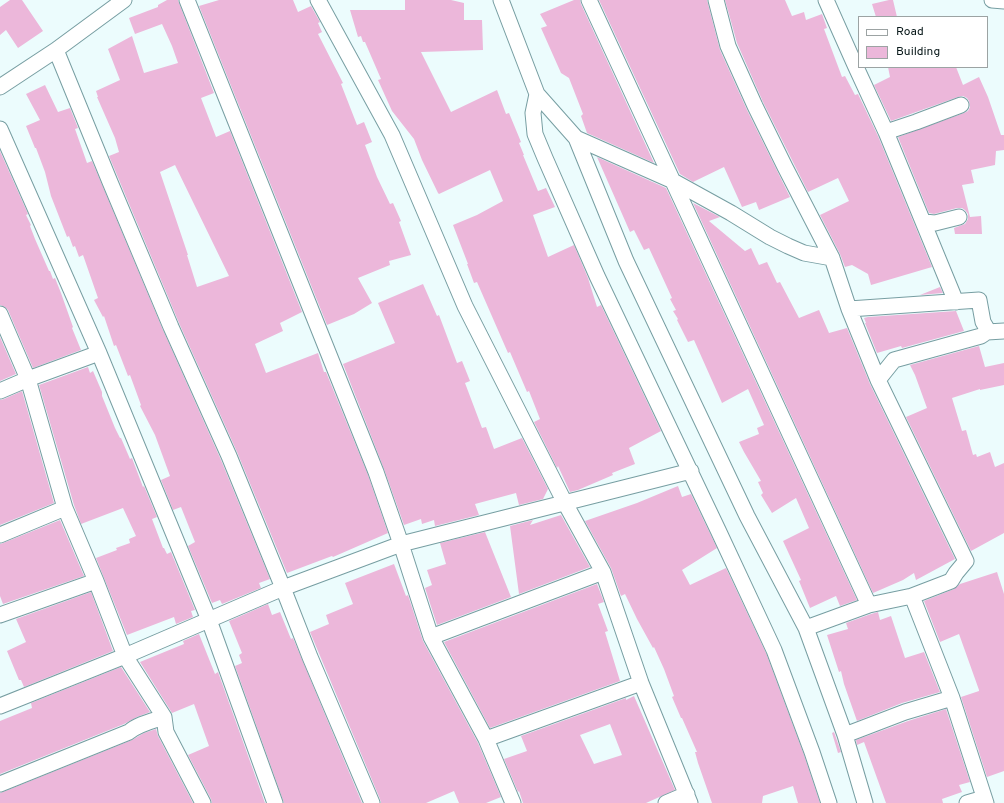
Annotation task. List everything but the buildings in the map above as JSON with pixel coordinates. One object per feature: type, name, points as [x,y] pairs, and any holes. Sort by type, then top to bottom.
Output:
[{"type":"street","points":[[0,87],[56,50],[124,0]]},
{"type":"street","points":[[187,0],[376,472],[431,637],[486,739],[513,803]]},
{"type":"street","points":[[318,0],[392,135],[465,306],[565,503],[603,572],[641,683],[689,798],[666,803]]},
{"type":"street","points":[[501,0],[537,94],[576,138],[626,261],[747,516],[806,628],[845,735],[865,803]]},
{"type":"street","points":[[589,0],[869,605]]},
{"type":"street","points":[[716,0],[728,46],[781,160],[832,258],[849,309],[878,380],[966,561],[951,581],[912,596],[869,605],[806,628]]},
{"type":"street","points":[[826,0],[886,132],[956,302]]},
{"type":"street","points":[[992,0],[1004,1]]},
{"type":"street","points":[[56,50],[171,327],[229,456],[310,657],[372,803]]},
{"type":"street","points":[[537,94],[533,113],[536,134],[545,158],[597,276],[691,471],[774,650],[812,752],[829,803]]},
{"type":"street","points":[[886,132],[960,105]]},
{"type":"street","points":[[0,129],[99,353],[210,620],[275,803]]},
{"type":"street","points":[[576,138],[673,181],[788,246],[804,253],[832,258]]},
{"type":"street","points":[[924,222],[935,223],[958,218]]},
{"type":"street","points":[[849,309],[979,300],[983,322],[988,332]]},
{"type":"street","points":[[0,314],[28,379],[65,508],[96,581],[125,656],[164,717],[166,732],[203,803]]},
{"type":"street","points":[[878,380],[894,360],[981,336],[988,332],[1004,331]]},
{"type":"street","points":[[0,391],[99,353]]},
{"type":"street","points":[[0,706],[125,656],[283,588],[401,544],[691,471]]},
{"type":"street","points":[[0,535],[65,508]]},
{"type":"street","points":[[431,637],[603,572]]},
{"type":"street","points":[[0,614],[96,581]]},
{"type":"street","points":[[912,596],[952,698],[985,800],[967,803]]},
{"type":"street","points":[[486,739],[641,683]]},
{"type":"street","points":[[845,735],[905,712],[952,698]]},
{"type":"street","points":[[0,784],[129,732],[143,724],[164,717]]}]
